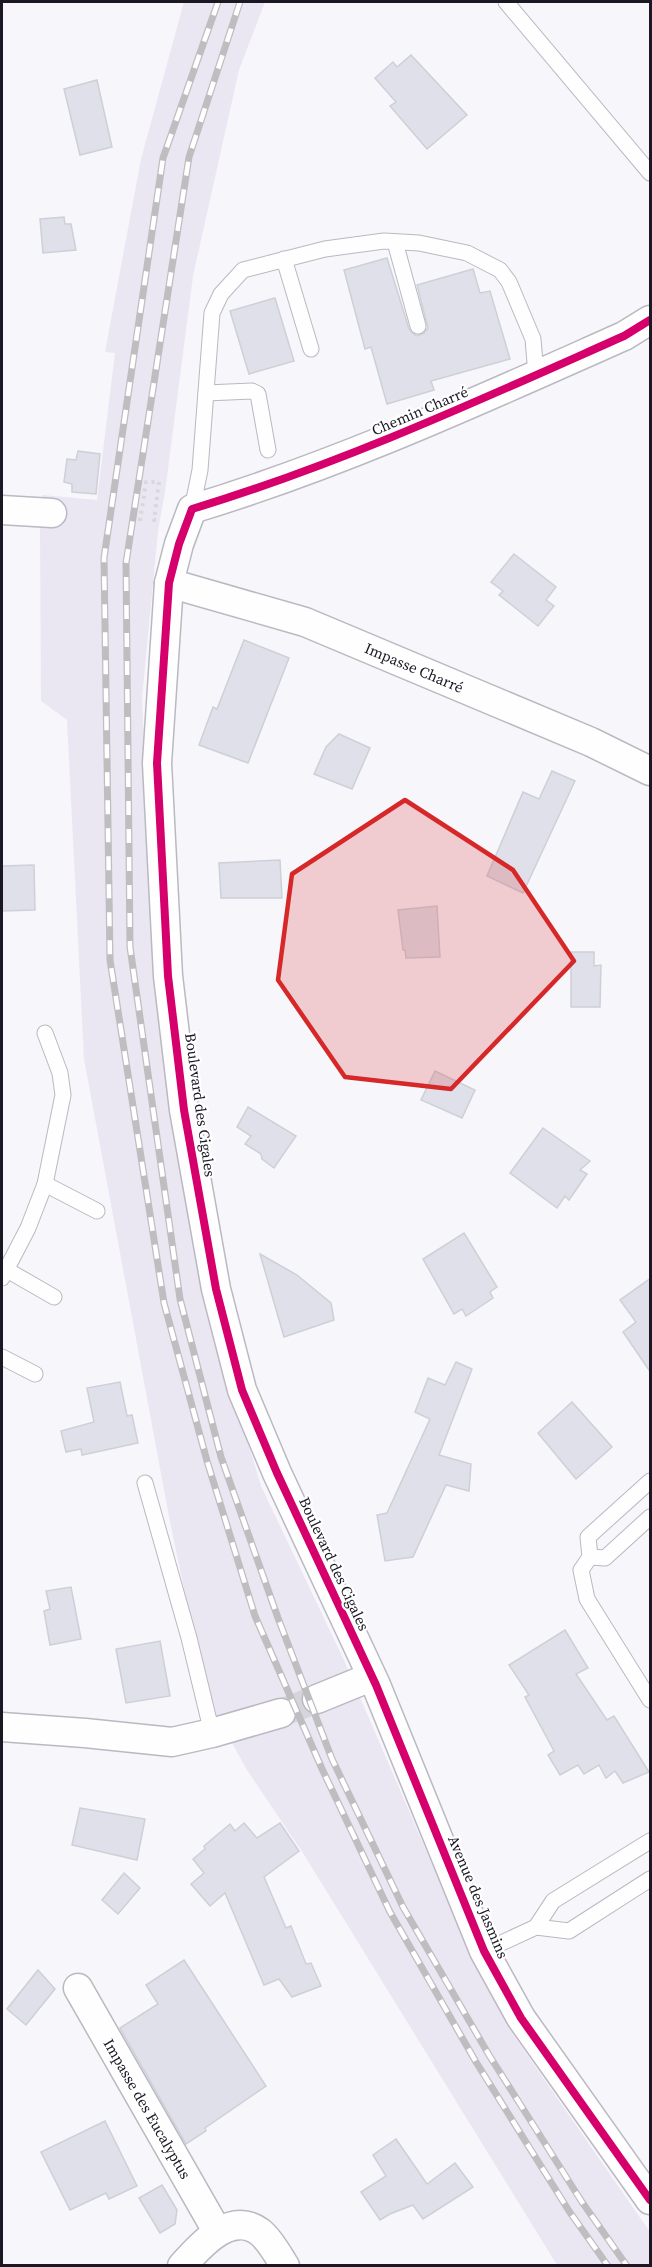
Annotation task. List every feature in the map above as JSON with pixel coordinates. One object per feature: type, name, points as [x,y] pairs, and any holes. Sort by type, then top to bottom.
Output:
[{"type":"street","name":"Chemin Charré","points":[[192,509],[301,474],[420,427],[624,336],[651,320]]},
{"type":"street","name":"Boulevard des Cigales","points":[[192,509],[179,544],[169,583],[157,763],[168,976],[184,1110],[216,1289],[242,1390],[277,1473],[371,1677]]},
{"type":"street","points":[[2,510],[52,513]]},
{"type":"street","name":"Impasse Charré","points":[[169,583],[305,622],[591,742],[651,771]]},
{"type":"street","points":[[317,1698],[371,1677]]},
{"type":"street","name":"Avenue des Jasmins","points":[[371,1677],[429,1812],[484,1951],[520,2018],[651,2200]]},
{"type":"street","points":[[2,1727],[85,1732],[172,1742],[281,1713]]},
{"type":"street","name":"Impasse des Eucalyptus","points":[[78,1988],[217,2230]]},
{"type":"street","points":[[182,2265],[217,2230],[236,2226],[248,2227],[259,2232],[285,2265]]},
{"type":"lane","points":[[506,2],[651,173]]},
{"type":"lane","points":[[192,509],[200,470],[212,313],[221,294],[243,270],[325,249],[384,241],[419,243],[466,253],[500,270],[509,282],[533,339],[536,375]]},
{"type":"lane","points":[[395,242],[418,326]]},
{"type":"lane","points":[[284,259],[311,349]]},
{"type":"lane","points":[[207,393],[252,391],[258,394],[268,450]]},
{"type":"lane","points":[[45,1032],[60,1073],[63,1095],[45,1184],[4,1274],[54,1297]]},
{"type":"lane","points":[[45,1184],[97,1211]]},
{"type":"lane","points":[[2,1357],[35,1374]]},
{"type":"lane","points":[[651,1481],[588,1537],[590,1557],[581,1570],[587,1599],[651,1700]]},
{"type":"lane","points":[[145,1483],[189,1638],[212,1733]]},
{"type":"lane","points":[[590,1557],[605,1558],[651,1518]]},
{"type":"lane","points":[[536,1927],[553,1901],[651,1841]]},
{"type":"lane","points":[[484,1951],[536,1927],[568,1931],[651,1879]]},
{"type":"path","points":[[140,521],[146,482],[159,482],[156,513]]},
{"type":"highlighted area","points":[[405,800],[513,870],[574,961],[451,1089],[345,1077],[278,980],[292,874]]},
{"type":"shaded area","points":[[184,2],[265,2],[239,70],[193,276],[158,531],[142,698],[154,956],[204,1295],[261,1486],[343,1658],[457,1922],[510,2030],[650,2232],[650,2265],[557,2265],[303,1853],[247,1770],[207,1698],[170,1522],[84,1059],[67,720],[41,701],[40,530],[42,495],[97,500],[115,353],[105,352],[141,159]]},
{"type":"building","points":[[411,55],[467,115],[427,149],[390,106],[396,102],[375,78],[393,62],[397,67]]},
{"type":"building","points":[[97,80],[112,147],[80,155],[64,89]]},
{"type":"building","points":[[64,217],[65,224],[71,224],[76,250],[43,253],[40,219]]},
{"type":"building","points":[[387,258],[409,329],[416,336],[424,333],[428,328],[417,285],[473,269],[480,293],[490,291],[510,359],[431,381],[434,390],[387,404],[371,347],[365,349],[344,270]]},
{"type":"building","points":[[275,298],[294,361],[249,374],[230,311]]},
{"type":"building","points":[[78,451],[100,454],[96,494],[72,492],[72,484],[64,482],[67,459],[76,460]]},
{"type":"building","points":[[514,554],[556,587],[546,600],[554,606],[538,626],[499,595],[503,591],[491,582]]},
{"type":"building","points":[[244,640],[289,658],[248,763],[199,745],[213,707],[217,709]]},
{"type":"building","points":[[339,734],[370,748],[352,789],[314,774],[326,747]]},
{"type":"building","points":[[552,771],[575,781],[523,893],[487,876],[523,792],[539,799]]},
{"type":"building","points":[[280,860],[282,898],[221,898],[219,863]]},
{"type":"building","points":[[34,865],[35,910],[2,911],[2,866]]},
{"type":"building","points":[[437,906],[440,957],[406,958],[398,910]]},
{"type":"building","points":[[571,952],[594,952],[594,966],[601,965],[600,1007],[571,1007]]},
{"type":"building","points":[[435,1071],[475,1090],[462,1118],[421,1100]]},
{"type":"building","points":[[248,1107],[296,1136],[274,1168],[262,1159],[261,1154],[245,1144],[251,1136],[237,1127]]},
{"type":"building","points":[[543,1128],[590,1161],[580,1170],[587,1174],[569,1200],[565,1196],[557,1208],[510,1173]]},
{"type":"building","points":[[464,1233],[497,1287],[490,1292],[493,1298],[466,1316],[462,1309],[454,1314],[423,1259]]},
{"type":"building","points":[[260,1254],[297,1275],[331,1303],[334,1320],[284,1337]]},
{"type":"building","points":[[651,1278],[651,1373],[623,1332],[636,1322],[620,1300]]},
{"type":"building","points":[[456,1362],[472,1369],[439,1455],[471,1464],[469,1491],[446,1485],[413,1557],[385,1561],[377,1515],[387,1513],[430,1419],[415,1412],[428,1378],[445,1385]]},
{"type":"building","points":[[120,1382],[127,1416],[132,1415],[138,1443],[82,1455],[81,1449],[66,1452],[61,1431],[94,1422],[87,1388]]},
{"type":"building","points":[[572,1402],[612,1447],[576,1479],[538,1433]]},
{"type":"building","points":[[71,1587],[81,1639],[50,1645],[44,1611],[50,1609],[46,1591]]},
{"type":"building","points":[[565,1630],[588,1668],[576,1674],[607,1720],[614,1716],[649,1772],[623,1783],[615,1771],[606,1778],[599,1765],[584,1774],[578,1765],[560,1775],[548,1755],[554,1751],[525,1697],[529,1695],[509,1665]]},
{"type":"building","points":[[160,1641],[170,1696],[126,1703],[116,1649]]},
{"type":"building","points":[[80,1808],[145,1819],[137,1860],[72,1845]]},
{"type":"building","points":[[244,1823],[257,1838],[280,1823],[299,1851],[264,1877],[286,1928],[291,1926],[306,1964],[311,1963],[321,1986],[292,1997],[279,1979],[264,1985],[225,1893],[210,1906],[191,1884],[204,1873],[193,1859],[205,1849],[204,1846],[230,1824],[235,1831]]},
{"type":"building","points":[[124,1873],[140,1888],[118,1914],[102,1900]]},
{"type":"building","points":[[184,1960],[266,2086],[205,2128],[206,2131],[186,2144],[120,2028],[158,2004],[146,1985]]},
{"type":"building","points":[[38,1970],[55,1989],[26,2025],[7,2009]]},
{"type":"building","points":[[105,2121],[137,2186],[109,2199],[106,2193],[70,2210],[41,2152]]},
{"type":"building","points":[[396,2139],[427,2184],[455,2163],[473,2187],[423,2219],[413,2205],[380,2220],[361,2192],[386,2176],[373,2155]]},
{"type":"building","points":[[162,2185],[177,2210],[175,2224],[160,2233],[139,2198]]},
{"type":"tunnel","points":[[281,1713],[317,1699]]},
{"type":"railway","points":[[218,2],[163,158],[104,558],[110,960],[164,1303],[207,1461],[255,1616],[323,1771],[390,1912],[476,2062],[569,2211],[608,2266]]},
{"type":"railway","points":[[240,2],[189,157],[126,563],[130,947],[180,1299],[221,1457],[278,1618],[332,1759],[403,1907],[489,2055],[582,2202],[627,2266]]},
{"type":"cycle path","points":[[650,320],[624,336],[411,429],[302,472],[192,509],[179,544],[169,583],[157,763],[168,976],[184,1110],[216,1289],[242,1390],[277,1473],[376,1685],[484,1951],[521,2018],[650,2200]]}]
